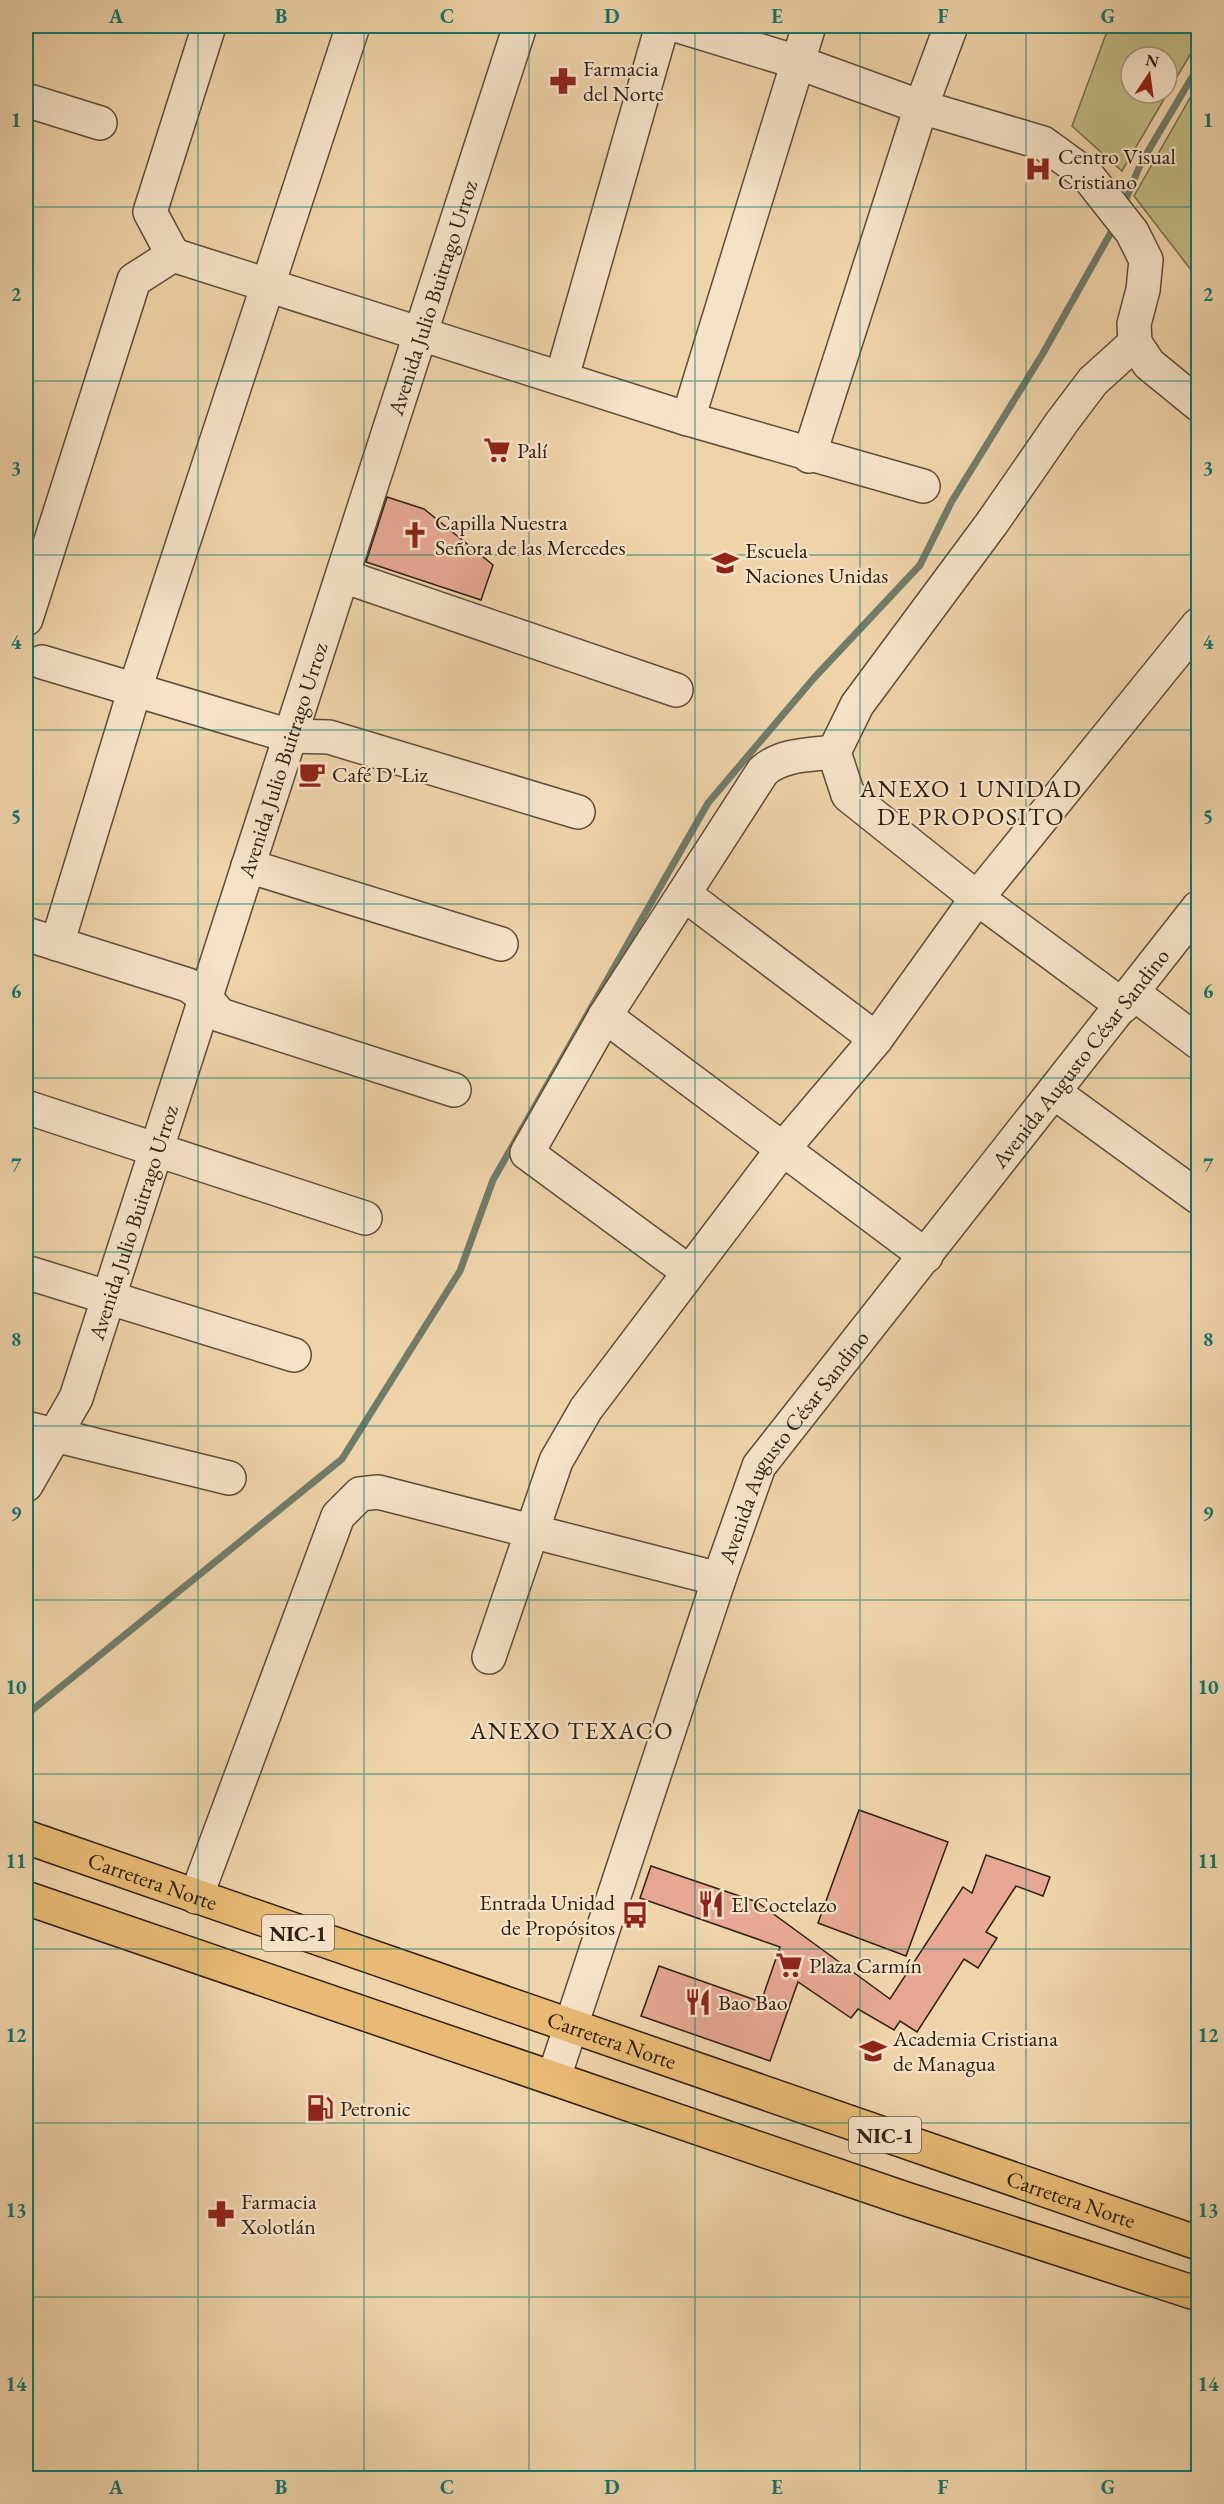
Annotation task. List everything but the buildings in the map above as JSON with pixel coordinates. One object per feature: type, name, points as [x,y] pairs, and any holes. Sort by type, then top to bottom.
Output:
[{"type":"highway","name":"Carretera Norte","points":[[26,1837],[1198,2243]]},
{"type":"highway","name":"NIC-1","points":[[26,1898],[1198,2294]]},
{"type":"highway","points":[[951,2158],[944,2178],[947,2194],[1021,2223],[1082,2256]]},
{"type":"street","points":[[209,26],[150,212],[172,255],[562,376],[809,456],[923,486]]},
{"type":"street","points":[[57,944],[135,688],[353,26]]},
{"type":"street","name":"Avenida Julio Buitrago Urroz","points":[[26,1485],[40,1433],[76,1398],[343,576],[419,332],[520,26]]},
{"type":"street","points":[[562,376],[662,26]]},
{"type":"street","points":[[679,26],[797,62],[921,107],[1043,143],[1087,175],[1132,232],[1146,260],[1143,290],[1134,324],[1135,343],[1149,364],[1198,404]]},
{"type":"street","points":[[688,418],[809,26]]},
{"type":"street","points":[[809,456],[921,107],[951,26]]},
{"type":"street","points":[[26,100],[100,123]]},
{"type":"street","points":[[26,619],[134,280],[172,255]]},
{"type":"street","points":[[1135,343],[1093,381],[1062,422],[992,523],[857,705],[834,752],[848,795],[976,898],[1128,1000],[1198,1042]]},
{"type":"street","points":[[343,576],[676,690]]},
{"type":"street","points":[[489,1657],[556,1461],[586,1409],[782,1150],[876,1039],[976,898],[1198,625]]},
{"type":"street","points":[[31,659],[135,688],[290,736],[329,737],[578,812]]},
{"type":"street","points":[[689,1272],[527,1153],[605,1016],[763,771],[773,762],[795,756],[834,752]]},
{"type":"street","points":[[248,866],[501,944]]},
{"type":"street","points":[[684,894],[876,1039]]},
{"type":"street","name":"Avenida Augusto César Sandino","points":[[554,2077],[718,1579],[759,1466],[1055,1093],[1198,908]]},
{"type":"street","points":[[26,934],[188,985],[205,998],[220,1016],[454,1090]]},
{"type":"street","points":[[605,1016],[926,1256]]},
{"type":"street","points":[[1055,1093],[1198,1197]]},
{"type":"street","points":[[26,1107],[365,1218]]},
{"type":"street","points":[[26,1272],[294,1355]]},
{"type":"street","points":[[40,1433],[229,1478]]},
{"type":"street","points":[[196,1897],[338,1516],[360,1494],[378,1492],[531,1529],[718,1579]]},
{"type":"shaded area","points":[[1109,26],[1192,26],[1198,28],[1198,41],[1179,74],[1179,45],[1119,45],[1119,105],[1161,105],[1122,171],[1072,126]]},
{"type":"shaded area","points":[[1198,84],[1198,279],[1134,196]]},
{"type":"waterway","points":[[1123,206],[1141,163],[1198,67]]},
{"type":"waterway","points":[[26,1715],[342,1459],[460,1271],[493,1180],[708,803],[814,678],[920,565],[952,501],[1042,355],[1114,227]]},
{"type":"place","name":"Farmacia del Norte","points":[[563,81]]},
{"type":"place","name":"Centro Visual Cristiano","points":[[1038,169]]},
{"type":"place","name":"Palí","points":[[497,450]]},
{"type":"place","name":"Capilla Nuestra Señora de las Mercedes","points":[[415,535]]},
{"type":"place","name":"Escuela Naciones Unidas","points":[[725,563]]},
{"type":"place","name":"Café D' Liz","points":[[312,774]]},
{"type":"place","name":"El Coctelazo","points":[[711,1904]]},
{"type":"place","name":"Entrada Unidad de Propósitos","points":[[635,1915]]},
{"type":"place","name":"Plaza Carmín","points":[[789,1965]]},
{"type":"place","name":"Bao Bao","points":[[698,2002]]},
{"type":"place","name":"Academia Cristiana de Managua","points":[[873,2051]]},
{"type":"place","name":"Petronic","points":[[320,2108]]},
{"type":"place","name":"Farmacia Xolotlán","points":[[221,2214]]},
{"type":"district","name":"ANEXO 1 UNIDAD DE PROPOSITO","points":[[971,802]]},
{"type":"district","name":"ANEXO TEXACO","points":[[572,1730]]}]
